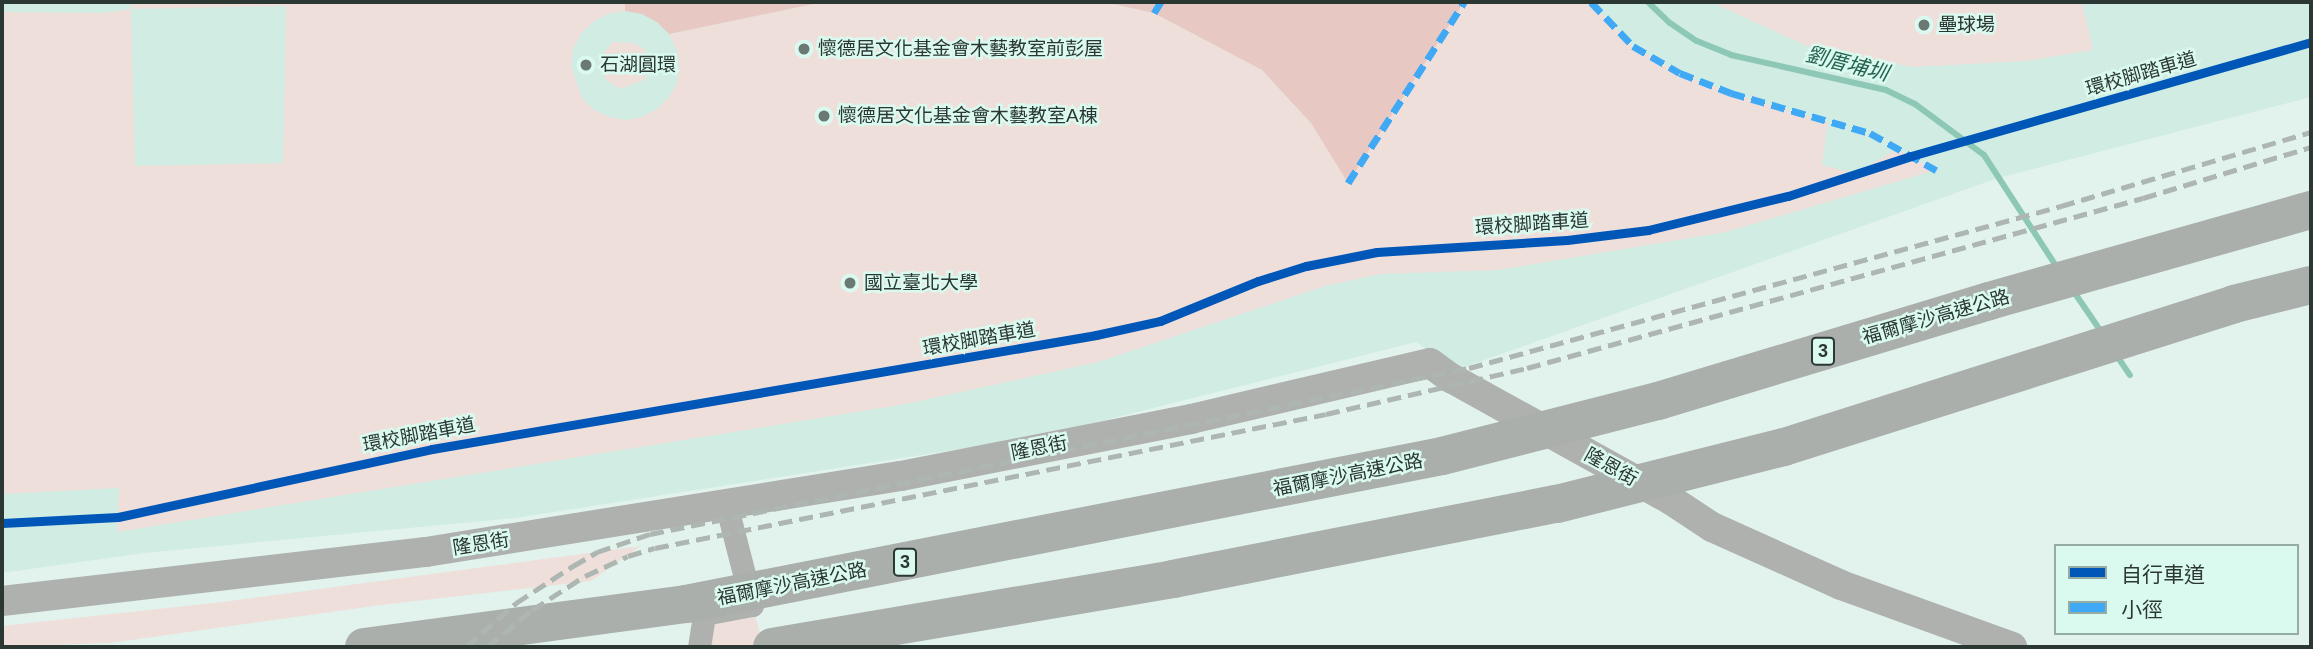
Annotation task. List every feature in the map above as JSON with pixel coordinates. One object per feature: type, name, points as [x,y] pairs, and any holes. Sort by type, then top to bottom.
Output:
[{"type":"highway","name":"福爾摩沙高速公路","points":[[365,647],[543,625],[749,592],[1442,456],[1658,401],[1989,301],[2311,210]]},
{"type":"highway","points":[[772,647],[1173,579],[1557,504],[1784,447],[2234,304],[2311,285]]},
{"type":"street","name":"隆恩街","points":[[2,601],[426,552],[901,476],[1191,419],[1430,363],[1451,378],[1671,500],[1712,527],[1841,585],[2011,647]]},
{"type":"street","points":[[699,647],[704,614],[752,605],[726,504]]},
{"type":"shaded area","name":"國立臺北大學","points":[[2,2],[2311,2],[2311,97],[1998,178],[1456,370],[1416,342],[1038,437],[515,518],[144,553],[2,573]]},
{"type":"shaded area","name":"國立臺北大學","points":[[131,2],[625,2],[625,11],[608,14],[593,22],[581,34],[573,49],[571,66],[582,98],[594,110],[609,117],[626,120],[642,117],[657,109],[669,97],[677,83],[677,50],[669,34],[823,2],[1104,2],[1154,13],[1262,70],[1311,123],[1348,182],[1464,2],[1591,2],[1633,46],[1680,73],[1731,93],[1828,122],[1822,165],[1857,174],[1896,149],[1936,170],[1726,232],[1498,270],[1380,274],[1325,286],[1098,362],[906,404],[117,532],[119,488],[2,494],[2,12],[102,13],[131,9]],"holes":[[[286,6],[283,163],[135,166],[131,9]]]},
{"type":"shaded area","points":[[625,2],[823,2],[669,34],[657,22],[642,14],[625,11]]},
{"type":"shaded area","points":[[1104,2],[1464,2],[1348,183],[1311,123],[1262,70],[1154,13]]},
{"type":"shaded area","name":"壘球場","points":[[1711,2],[2082,2],[2093,50],[2027,61],[1912,67],[1811,48]]},
{"type":"shaded area","name":"石湖圓環","points":[[613,42],[633,43],[645,49],[651,68],[644,80],[620,89],[606,80],[600,63],[602,55]]},
{"type":"shaded area","points":[[641,546],[591,581],[381,605],[110,643],[2,647],[2,626],[222,602]]},
{"type":"shaded area","points":[[752,605],[764,647],[700,647],[704,614]]},
{"type":"waterway","name":"劉厝埔圳","points":[[1648,2],[1670,23],[1697,41],[1731,55],[1886,90],[1915,104],[1984,155],[2058,269]]},
{"type":"waterway","name":"劉厝埔圳","points":[[2072,289],[2102,333]]},
{"type":"waterway","name":"劉厝埔圳","points":[[2117,356],[2130,375]]},
{"type":"railway","points":[[466,647],[516,603],[573,566],[597,552],[650,534],[1469,368],[2061,206],[2311,132]]},
{"type":"railway","points":[[487,647],[532,610],[585,576],[628,556],[655,548],[1326,414],[1527,368],[2143,198],[2311,147]]},
{"type":"marked path","points":[[1154,13],[1161,2]]},
{"type":"marked path","points":[[1348,183],[1464,2]]},
{"type":"marked path","points":[[1591,2],[1633,46],[1680,73],[1731,93],[1870,133],[1936,170]]},
{"type":"cycle path","name":"環校脚踏車道","points":[[2,523],[118,517],[432,449],[1096,335],[1160,321],[1258,281],[1306,266],[1377,252],[1567,240],[1648,230],[1788,196],[1911,156],[2311,42]]},
{"type":"place","name":"壘球場","points":[[1924,25]]},
{"type":"place","name":"懷德居文化基金會木藝教室前彭屋","points":[[804,49]]},
{"type":"place","name":"石湖圓環","points":[[586,65]]},
{"type":"place","name":"懷德居文化基金會木藝教室A棟","points":[[824,116]]},
{"type":"place","name":"國立臺北大學","points":[[850,283]]}]
